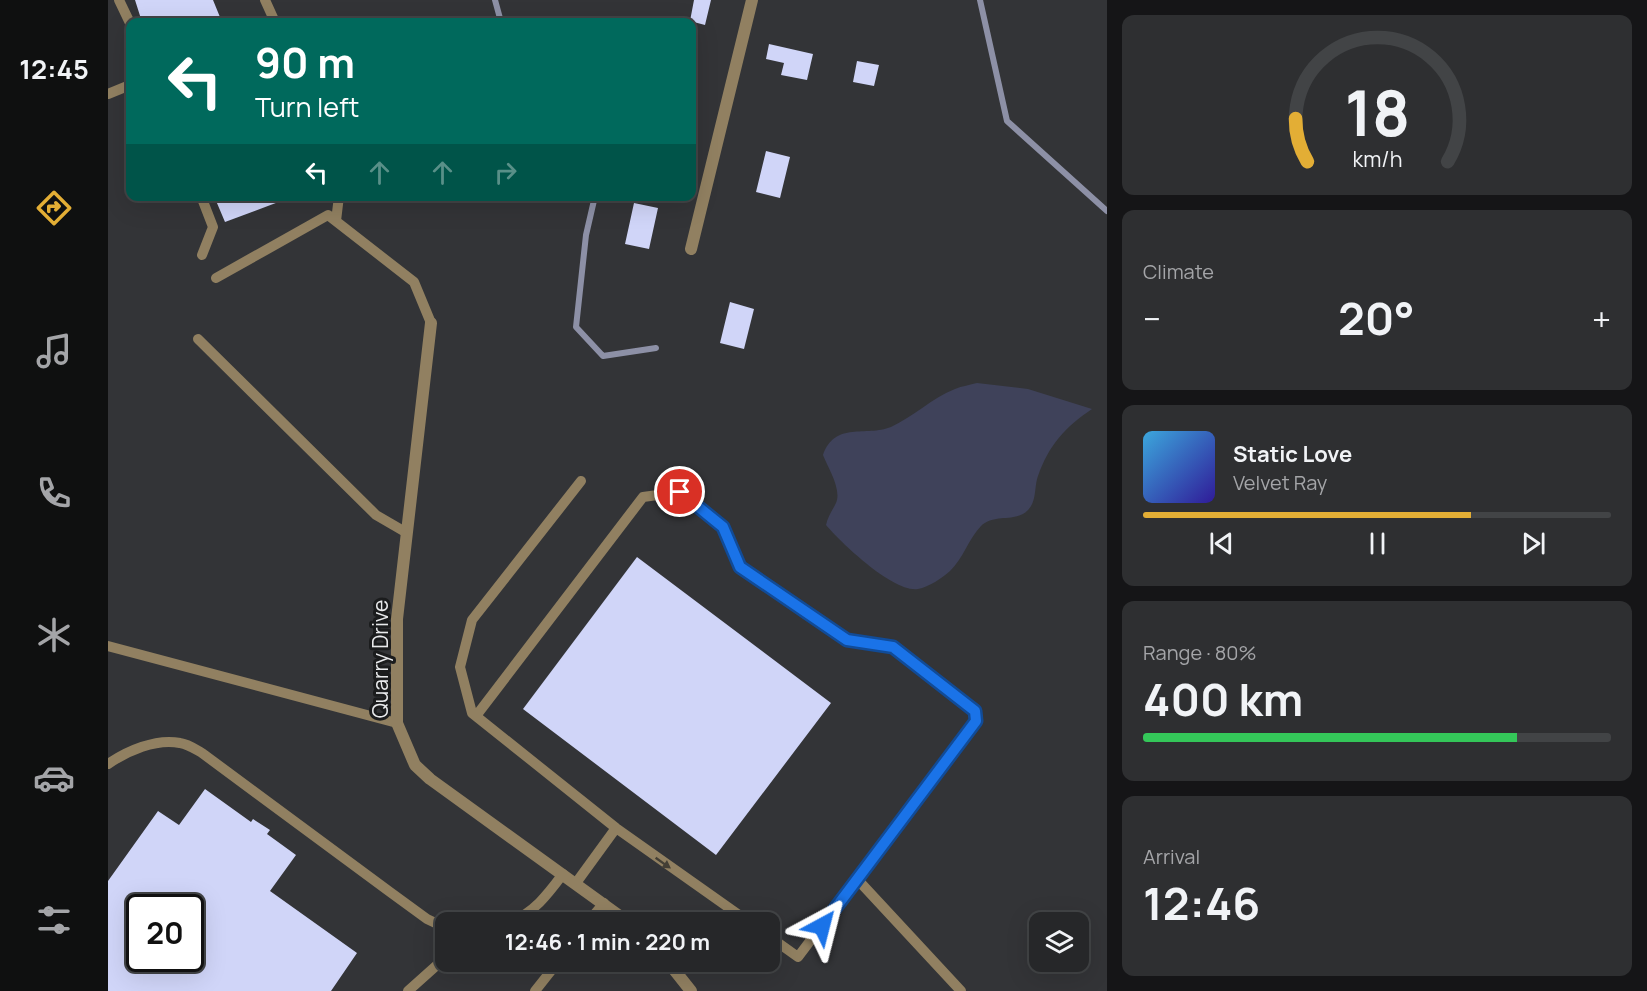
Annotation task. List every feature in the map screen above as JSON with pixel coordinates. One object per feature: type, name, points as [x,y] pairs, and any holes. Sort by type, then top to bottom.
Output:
[{"type":"street","points":[[691,249],[752,0]]},
{"type":"street","name":"Quarry Drive","points":[[431,323],[397,620],[397,723],[416,765],[430,779],[615,912]]},
{"type":"street","points":[[676,972],[691,991]]},
{"type":"lane","points":[[119,0],[128,18]]},
{"type":"lane","points":[[265,0],[273,18]]},
{"type":"lane","points":[[108,94],[126,87]]},
{"type":"lane","points":[[202,255],[213,227],[203,201]]},
{"type":"lane","points":[[336,221],[338,201]]},
{"type":"lane","points":[[216,278],[328,215],[414,282],[431,323]]},
{"type":"lane","points":[[198,339],[376,515],[407,533]]},
{"type":"lane","points":[[581,481],[472,620],[460,667],[472,713],[616,828],[735,912]]},
{"type":"lane","points":[[476,716],[644,497],[680,492],[723,527],[740,567],[847,640],[893,647],[975,711],[976,721],[798,957],[780,944]]},
{"type":"lane","points":[[108,646],[397,723]]},
{"type":"lane","points":[[108,764],[143,747],[158,743],[182,743],[202,753],[435,923]]},
{"type":"lane","points":[[576,883],[616,828]]},
{"type":"lane","points":[[529,912],[563,874]]},
{"type":"lane","points":[[858,880],[961,991]]},
{"type":"lane","points":[[596,912],[604,903]]},
{"type":"lane","points":[[408,991],[435,967]]},
{"type":"lane","points":[[535,991],[550,972]]},
{"type":"shaded area","points":[[977,383],[1028,389],[1092,409],[1066,430],[1047,455],[1028,510],[1017,516],[986,522],[977,531],[959,561],[950,571],[927,586],[918,589],[908,588],[882,575],[843,543],[826,525],[836,503],[837,491],[823,455],[828,444],[843,434],[891,427],[947,393]]},
{"type":"building","points":[[135,0],[213,0],[220,18],[141,18]]},
{"type":"building","points":[[694,0],[711,0],[705,25],[696,23],[696,18],[691,18]]},
{"type":"building","points":[[769,44],[813,54],[807,80],[781,75],[784,63],[766,59]]},
{"type":"building","points":[[857,61],[879,65],[874,86],[853,82]]},
{"type":"building","points":[[766,151],[790,157],[780,198],[756,192]]},
{"type":"building","points":[[216,201],[281,201],[225,222]]},
{"type":"building","points":[[634,203],[658,208],[649,249],[625,244]]},
{"type":"building","points":[[730,302],[754,309],[744,349],[720,343]]},
{"type":"building","points":[[637,557],[831,703],[716,855],[523,709]]},
{"type":"building","points":[[205,789],[251,822],[253,819],[270,830],[267,834],[296,855],[270,891],[357,953],[331,991],[108,991],[108,881],[158,811],[179,825]]},
{"type":"waterway","points":[[495,0],[500,18]]},
{"type":"waterway","points":[[980,0],[1007,121],[1107,211]]},
{"type":"waterway","points":[[594,201],[586,235],[576,327],[603,356],[656,348]]},
{"type":"route","points":[[680,492],[723,527],[740,567],[847,640],[893,647],[975,711],[976,721],[822,926]]}]
